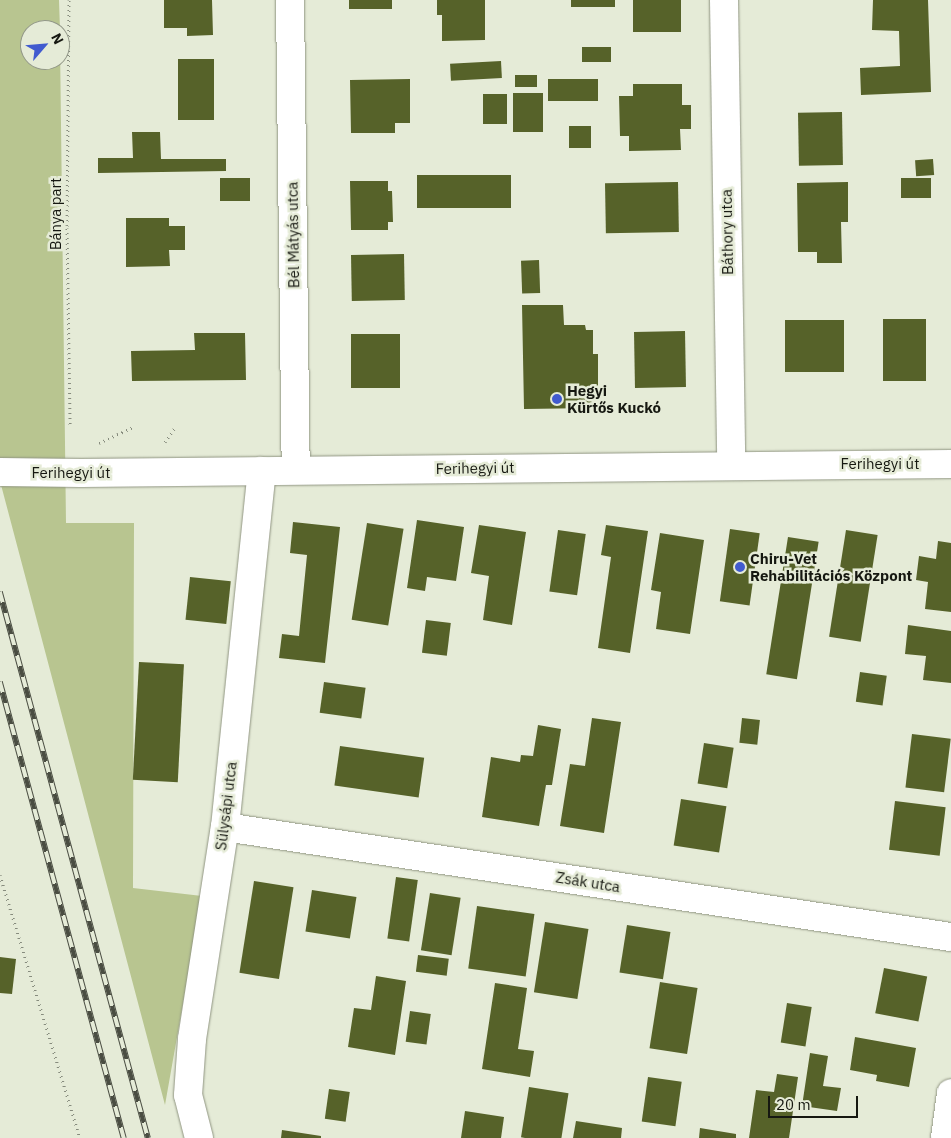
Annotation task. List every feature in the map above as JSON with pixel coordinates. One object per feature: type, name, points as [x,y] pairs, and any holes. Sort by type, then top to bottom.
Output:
[{"type":"street","name":"Bél Mátyás utca","points":[[290,0],[296,470]]},
{"type":"street","name":"Báthory utca","points":[[724,0],[731,465]]},
{"type":"street","name":"Ferihegyi út","points":[[0,472],[951,464]]},
{"type":"street","name":"Sülysápi utca","points":[[199,1138],[188,1095],[192,1039],[225,827],[262,471]]},
{"type":"street","name":"Zsák utca","points":[[225,827],[951,937]]},
{"type":"street","points":[[945,1138],[951,1093]]},
{"type":"path","name":"Bánya part","points":[[69,0],[67,228],[70,427]]},
{"type":"path","points":[[92,447],[134,427]]},
{"type":"path","points":[[0,875],[80,1138]]},
{"type":"green space","points":[[0,0],[59,0],[60,20],[20,20],[20,70],[60,70],[66,523],[134,523],[133,888],[202,896],[165,1105],[0,481]]},
{"type":"building","points":[[164,0],[212,0],[213,35],[187,36],[187,28],[164,28]]},
{"type":"building","points":[[349,0],[392,0],[392,9],[349,9]]},
{"type":"building","points":[[437,0],[485,0],[485,40],[442,41],[442,15],[437,15]]},
{"type":"building","points":[[571,0],[615,0],[615,7],[571,7]]},
{"type":"building","points":[[633,0],[681,0],[681,32],[633,32]]},
{"type":"building","points":[[873,0],[928,0],[931,92],[861,95],[860,68],[900,66],[899,31],[872,30]]},
{"type":"building","points":[[582,47],[611,47],[611,62],[582,62]]},
{"type":"building","points":[[178,59],[214,59],[214,120],[178,120]]},
{"type":"building","points":[[501,61],[502,78],[451,81],[450,64]]},
{"type":"building","points":[[515,75],[537,75],[537,87],[515,87]]},
{"type":"building","points":[[410,79],[410,123],[395,123],[395,133],[351,133],[350,80]]},
{"type":"building","points":[[548,79],[598,79],[598,101],[548,101]]},
{"type":"building","points":[[633,84],[682,84],[682,105],[691,105],[691,129],[680,129],[681,150],[629,151],[629,136],[620,136],[619,96],[633,96]]},
{"type":"building","points":[[513,93],[543,93],[543,132],[513,132]]},
{"type":"building","points":[[483,94],[507,94],[507,124],[483,124]]},
{"type":"building","points":[[842,112],[843,165],[799,166],[798,113]]},
{"type":"building","points":[[569,126],[591,126],[591,148],[569,148]]},
{"type":"building","points":[[132,132],[160,132],[161,159],[226,159],[226,171],[98,173],[98,158],[133,158]]},
{"type":"building","points":[[933,159],[934,175],[916,176],[915,160]]},
{"type":"building","points":[[417,175],[511,175],[511,208],[417,208]]},
{"type":"building","points":[[220,178],[250,178],[250,201],[220,201]]},
{"type":"building","points":[[901,178],[931,178],[931,198],[901,198]]},
{"type":"building","points":[[350,181],[388,181],[388,191],[392,191],[393,222],[388,222],[388,230],[351,230]]},
{"type":"building","points":[[678,182],[679,232],[606,233],[605,183]]},
{"type":"building","points":[[848,182],[848,222],[841,222],[842,263],[817,263],[817,252],[798,252],[797,183]]},
{"type":"building","points":[[126,218],[169,218],[169,226],[185,226],[185,250],[169,250],[170,266],[126,267]]},
{"type":"building","points":[[404,254],[405,300],[352,301],[351,255]]},
{"type":"building","points":[[539,260],[540,293],[522,294],[521,261]]},
{"type":"building","points":[[522,305],[563,305],[564,325],[585,325],[586,330],[593,330],[593,354],[598,354],[598,388],[592,388],[593,408],[524,409]]},
{"type":"building","points":[[883,319],[926,319],[926,381],[883,381]]},
{"type":"building","points":[[785,320],[844,320],[844,372],[785,372]]},
{"type":"building","points":[[685,331],[686,387],[635,388],[634,332]]},
{"type":"building","points":[[194,333],[245,333],[246,380],[132,381],[131,351],[195,350]]},
{"type":"building","points":[[351,334],[400,334],[400,388],[351,388]]},
{"type":"building","points":[[417,520],[464,527],[456,581],[427,577],[425,591],[407,588]]},
{"type":"building","points":[[293,522],[340,527],[325,663],[279,658],[282,634],[299,636],[307,555],[290,553]]},
{"type":"building","points":[[367,523],[404,529],[388,626],[352,620]]},
{"type":"building","points":[[479,525],[526,532],[512,625],[483,620],[489,576],[471,573]]},
{"type":"building","points":[[606,525],[648,531],[630,653],[598,648],[611,557],[601,555]]},
{"type":"building","name":"Chiru-Vet Rehabilitációs Központ","points":[[730,529],[760,533],[750,605],[720,601]]},
{"type":"building","points":[[558,530],[586,534],[577,595],[549,591]]},
{"type":"building","points":[[846,530],[878,535],[861,642],[829,637]]},
{"type":"building","points":[[660,533],[704,540],[690,634],[656,629],[661,592],[651,590]]},
{"type":"building","points":[[788,537],[819,542],[797,679],[766,674]]},
{"type":"building","points":[[938,541],[951,543],[951,612],[925,609],[928,582],[916,580],[919,556],[936,559]]},
{"type":"building","points":[[190,577],[231,581],[226,624],[186,620]]},
{"type":"building","points":[[426,620],[451,623],[447,656],[422,653]]},
{"type":"building","points":[[908,625],[951,631],[951,683],[923,680],[926,656],[905,654]]},
{"type":"building","points":[[139,662],[184,664],[178,782],[133,780]]},
{"type":"building","points":[[860,672],[887,676],[883,705],[856,702]]},
{"type":"building","points":[[324,682],[366,688],[361,719],[320,713]]},
{"type":"building","points":[[592,718],[621,722],[604,833],[560,826],[570,764],[585,766]]},
{"type":"building","points":[[742,718],[760,720],[757,745],[739,743]]},
{"type":"building","points":[[538,725],[561,729],[552,785],[546,785],[539,826],[482,817],[491,757],[520,762],[521,755],[533,756]]},
{"type":"building","points":[[912,734],[951,739],[944,792],[905,788]]},
{"type":"building","points":[[704,743],[734,748],[727,788],[698,783]]},
{"type":"building","points":[[340,746],[424,758],[419,797],[334,786]]},
{"type":"building","points":[[681,799],[726,806],[719,853],[674,845]]},
{"type":"building","points":[[895,801],[946,807],[940,856],[889,850]]},
{"type":"building","points":[[396,877],[418,880],[409,941],[387,938]]},
{"type":"building","points":[[254,881],[294,887],[279,979],[239,973]]},
{"type":"building","points":[[312,890],[356,897],[350,939],[305,931]]},
{"type":"building","points":[[430,893],[461,898],[452,955],[421,950]]},
{"type":"building","points":[[477,906],[534,914],[526,976],[468,968]]},
{"type":"building","points":[[545,922],[588,929],[577,999],[534,992]]},
{"type":"building","points":[[627,925],[670,932],[663,979],[619,972]]},
{"type":"building","points":[[418,955],[449,959],[447,976],[416,972]]},
{"type":"building","points":[[0,957],[16,959],[12,994],[0,993]]},
{"type":"building","points":[[884,968],[927,976],[918,1022],[875,1013]]},
{"type":"building","points":[[376,976],[406,981],[395,1055],[348,1047],[354,1008],[371,1010]]},
{"type":"building","points":[[660,982],[698,988],[687,1054],[650,1048]]},
{"type":"building","points":[[495,983],[527,988],[518,1049],[534,1051],[530,1077],[482,1069]]},
{"type":"building","points":[[787,1003],[812,1007],[805,1046],[781,1043]]},
{"type":"building","points":[[410,1011],[431,1014],[426,1045],[406,1042]]},
{"type":"building","points":[[855,1037],[916,1048],[909,1087],[876,1081],[877,1075],[850,1070]]},
{"type":"building","points":[[810,1053],[828,1056],[823,1086],[841,1088],[837,1111],[802,1106]]},
{"type":"building","points":[[777,1074],[798,1077],[789,1138],[749,1138],[756,1090],[774,1092]]},
{"type":"building","points":[[648,1077],[682,1082],[675,1126],[642,1122]]},
{"type":"building","points":[[529,1087],[569,1093],[561,1138],[521,1137]]},
{"type":"building","points":[[329,1089],[350,1092],[346,1122],[325,1119]]},
{"type":"building","points":[[465,1111],[504,1117],[501,1138],[461,1138]]},
{"type":"building","points":[[576,1121],[622,1128],[621,1138],[573,1138]]},
{"type":"building","points":[[700,1128],[736,1134],[736,1138],[699,1138]]},
{"type":"building","points":[[282,1130],[321,1136],[321,1138],[281,1138]]},
{"type":"railway","points":[[0,592],[148,1138]]},
{"type":"railway","points":[[0,682],[124,1138]]},
{"type":"place","name":"Hegyi Kürtős Kuckó","points":[[557,399]]},
{"type":"place","name":"Chiru-Vet Rehabilitációs Központ","points":[[740,567]]}]
